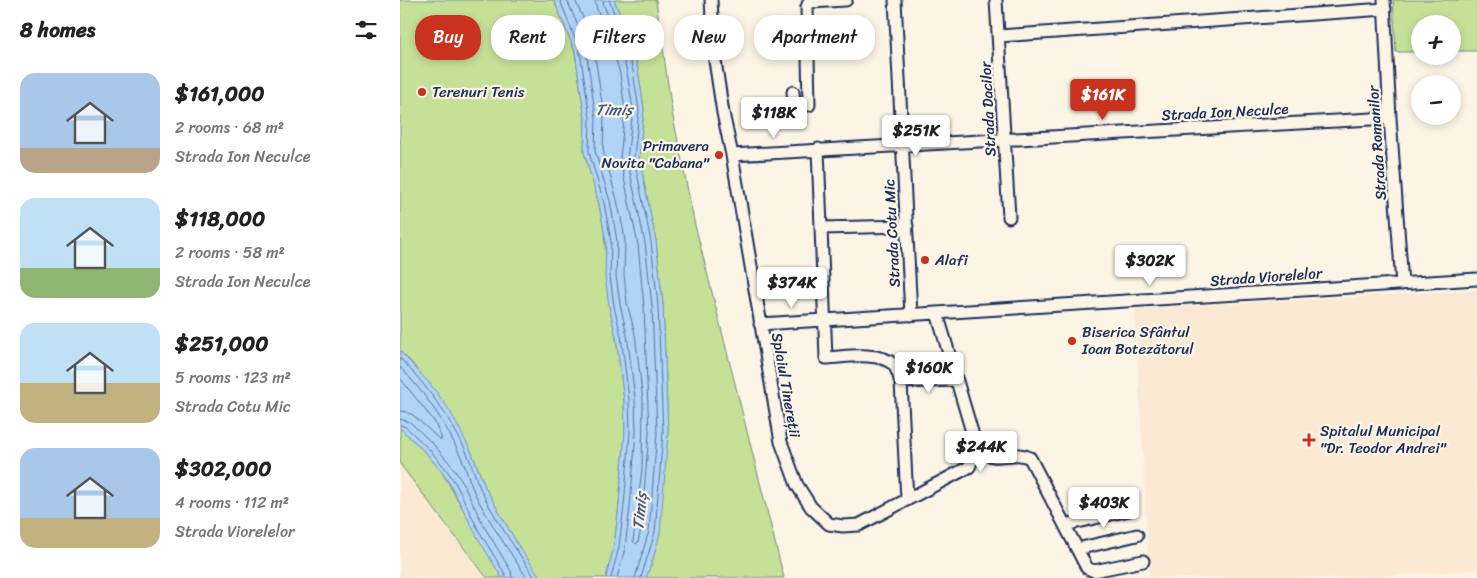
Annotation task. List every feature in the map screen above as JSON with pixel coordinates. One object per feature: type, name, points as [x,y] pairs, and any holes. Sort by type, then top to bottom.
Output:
[{"type":"street","name":"Splaiul Tinereții","points":[[711,0],[714,54],[723,113],[732,155],[780,442],[796,485],[811,507],[829,524],[859,525],[907,500]]},
{"type":"street","points":[[793,92],[794,105],[809,105],[807,7],[810,1],[846,0]]},
{"type":"street","name":"Strada Cotu Mic","points":[[895,0],[911,315]]},
{"type":"street","name":"Strada Dacilor","points":[[996,0],[1009,217]]},
{"type":"street","points":[[999,36],[1385,5]]},
{"type":"street","name":"Strada Romanilor","points":[[1385,5],[1390,118],[1402,284]]},
{"type":"street","name":"Strada Ion Neculce","points":[[732,155],[1390,118]]},
{"type":"street","points":[[818,150],[826,358],[876,356],[893,364],[901,382],[907,500],[969,467],[977,449],[937,313]]},
{"type":"street","points":[[821,228],[907,226]]},
{"type":"street","name":"Strada Viorelelor","points":[[760,324],[1477,279]]},
{"type":"street","points":[[901,382],[956,380]]},
{"type":"street","points":[[977,449],[992,458],[1022,454],[1030,458],[1087,568],[1094,571],[1143,561]]},
{"type":"street","points":[[1065,526],[1129,510]]},
{"type":"street","points":[[1077,549],[1138,535]]},
{"type":"shaded area","name":"Spitalul Municipal \"Dr. Teodor Andrei\"","points":[[1477,290],[1477,570],[1348,578],[1149,578],[1135,309]]},
{"type":"shaded area","points":[[400,464],[487,578],[400,578]]},
{"type":"green space","points":[[400,0],[554,0],[560,15],[491,15],[491,60],[565,60],[565,27],[575,52],[585,119],[584,152],[599,204],[604,231],[609,306],[616,337],[624,400],[625,432],[619,505],[614,546],[606,578],[541,578],[519,547],[485,487],[471,451],[413,364],[400,351]]},
{"type":"green space","points":[[614,0],[656,0],[658,15],[620,15]]},
{"type":"green space","points":[[1393,0],[1477,0],[1477,51],[1461,51],[1461,15],[1411,15],[1411,52],[1396,52]]},
{"type":"green space","points":[[664,56],[672,112],[694,221],[784,578],[646,578],[653,559],[668,433],[663,305],[656,241],[639,157],[644,109],[635,60],[664,60]]},
{"type":"green space","points":[[400,428],[426,453],[442,472],[502,578],[487,578],[400,464]]},
{"type":"water","name":"Timiș","points":[[554,0],[614,0],[620,15],[575,15],[575,52],[565,27],[565,15],[560,15]]},
{"type":"water","name":"Timiș","points":[[576,60],[635,60],[644,109],[639,157],[656,241],[663,305],[668,433],[660,533],[646,578],[606,578],[614,546],[619,505],[625,432],[624,400],[616,337],[605,276],[606,242],[599,204],[584,152],[585,119]]},
{"type":"water","points":[[400,351],[431,385],[450,411],[471,451],[485,487],[519,547],[541,578],[502,578],[442,472],[426,453],[400,428]]},
{"type":"place","name":"Terenuri Tenis","points":[[422,92]]},
{"type":"place","name":"Primavera Novita \"Cabana\"","points":[[719,155]]},
{"type":"place","name":"Alafi","points":[[925,260]]},
{"type":"place","name":"Biserica Sfântul Ioan Botezătorul","points":[[1072,341]]},
{"type":"place","name":"Spitalul Municipal \"Dr. Teodor Andrei\"","points":[[1309,440]]}]
